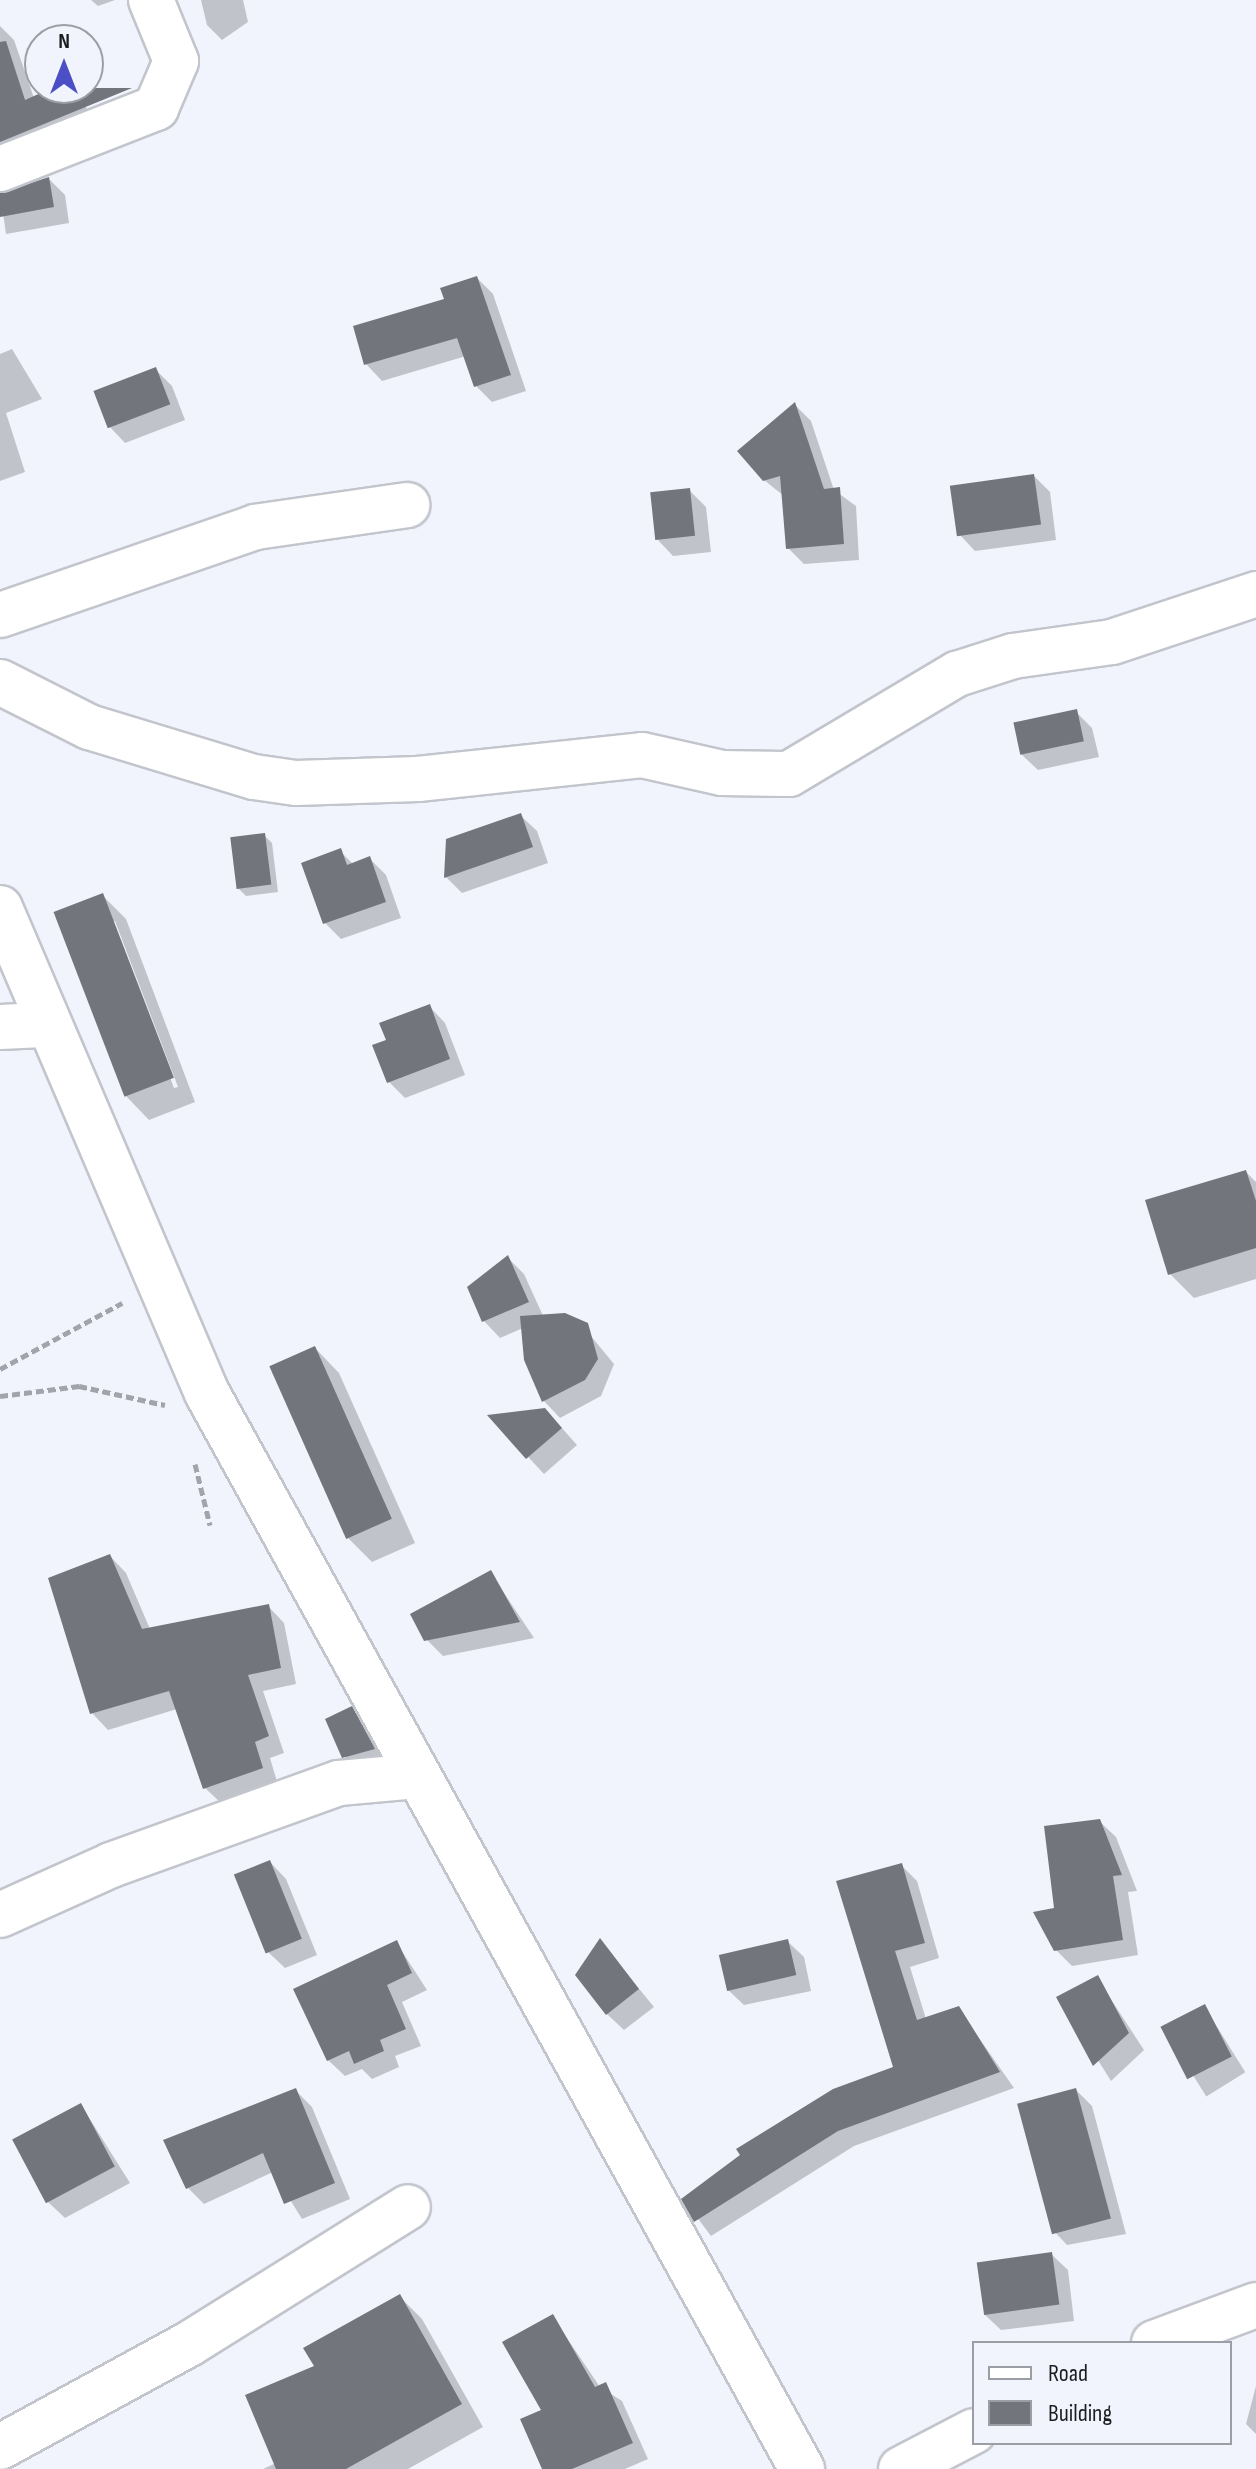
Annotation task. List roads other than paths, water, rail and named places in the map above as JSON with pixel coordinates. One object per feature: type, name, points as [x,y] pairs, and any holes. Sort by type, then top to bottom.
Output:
[{"type":"street","points":[[0,169],[156,108],[176,61],[151,0]]},
{"type":"street","points":[[0,615],[255,527],[407,505]]},
{"type":"street","points":[[0,682],[89,727],[254,777],[296,783],[418,779],[642,755],[722,773],[789,774],[957,674],[1013,656],[1112,642],[1256,594]]},
{"type":"street","points":[[0,908],[10,973],[44,1025],[182,1337],[417,1776],[802,2469]]},
{"type":"street","points":[[0,1027],[44,1025]]},
{"type":"street","points":[[0,1915],[111,1865],[339,1783],[417,1776]]},
{"type":"street","points":[[1,2449],[408,2207]]},
{"type":"street","points":[[1159,2341],[1256,2305]]},
{"type":"street","points":[[901,2469],[972,2432]]}]
